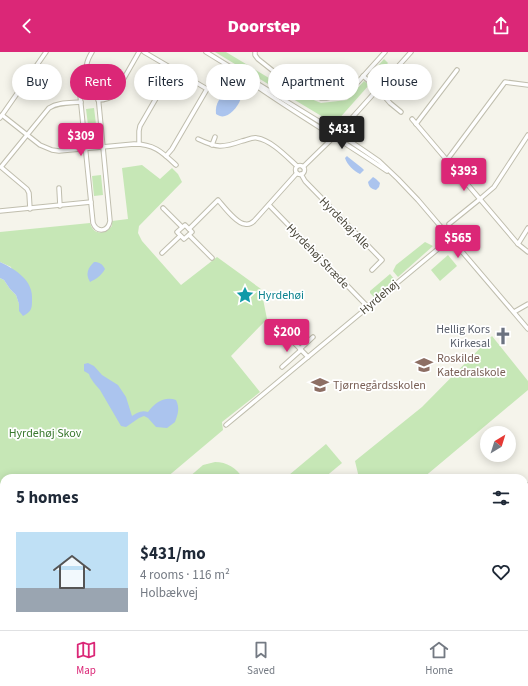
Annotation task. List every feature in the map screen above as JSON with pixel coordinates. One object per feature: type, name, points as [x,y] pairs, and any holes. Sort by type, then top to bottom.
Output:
[{"type":"street","points":[[46,52],[1,116],[40,145],[52,150],[60,151],[139,144],[151,146],[176,165]]},
{"type":"street","points":[[86,64],[92,52]]},
{"type":"street","points":[[126,74],[139,52]]},
{"type":"street","points":[[144,52],[164,64]]},
{"type":"street","points":[[206,52],[292,111],[361,153],[398,179]]},
{"type":"street","points":[[255,52],[258,59],[292,86],[321,98],[347,94],[385,52]]},
{"type":"street","points":[[400,64],[410,52]]},
{"type":"street","points":[[221,62],[338,133],[368,152],[379,161],[418,200],[528,329]]},
{"type":"street","points":[[416,124],[457,70]]},
{"type":"street","points":[[363,76],[367,79]]},
{"type":"street","points":[[447,160],[504,82],[528,85]]},
{"type":"street","points":[[166,156],[172,149],[207,89],[198,84]]},
{"type":"street","points":[[30,209],[29,193],[27,189],[1,167],[49,108],[57,104],[81,102],[94,226],[98,229],[104,230],[110,224],[98,100]]},
{"type":"street","points":[[139,144],[140,126],[155,100]]},
{"type":"street","points":[[189,229],[218,200],[238,222],[250,224],[299,174],[304,171],[303,167],[338,133],[368,100]]},
{"type":"street","points":[[387,100],[401,112]]},
{"type":"street","points":[[412,119],[518,244],[528,252]]},
{"type":"street","points":[[449,224],[494,187],[528,135]]},
{"type":"street","points":[[212,145],[215,137]]},
{"type":"street","points":[[198,139],[212,145],[229,146],[249,139],[259,138],[281,152],[297,166],[300,165],[303,167]]},
{"type":"street","points":[[297,166],[296,169],[299,174]]},
{"type":"street","name":"Hyrdehøj Alle","points":[[299,174],[382,260],[372,270]]},
{"type":"street","points":[[59,188],[60,206]]},
{"type":"street","points":[[0,211],[91,202]]},
{"type":"street","name":"Hyrdehøj Stræde","points":[[268,205],[368,307]]},
{"type":"street","points":[[163,208],[182,227]]},
{"type":"street","points":[[185,225],[192,232],[184,239],[177,232],[182,227],[185,225]]},
{"type":"street","points":[[518,244],[528,228]]},
{"type":"street","points":[[189,235],[212,258]]},
{"type":"street","points":[[162,253],[180,236]]},
{"type":"street","name":"Hyrdehøj","points":[[226,425],[450,238]]},
{"type":"street","points":[[514,312],[528,304]]},
{"type":"street","points":[[283,323],[278,325],[308,357]]},
{"type":"street","points":[[282,367],[312,337]]},
{"type":"green space","points":[[215,52],[226,52],[246,64],[235,64]]},
{"type":"green space","points":[[384,59],[388,63],[387,64],[380,64]]},
{"type":"green space","points":[[260,73],[268,77],[268,84],[260,79]]},
{"type":"green space","points":[[364,81],[367,83],[367,87],[359,96],[359,87]]},
{"type":"green space","points":[[295,100],[314,100],[321,103],[356,100],[337,121],[333,123]]},
{"type":"green space","points":[[94,108],[96,124],[88,125],[86,109]]},
{"type":"green space","name":"Hyrdehøj Skov","points":[[142,165],[160,179],[172,168],[178,174],[182,182],[139,226],[138,233],[142,241],[181,285],[217,257],[261,289],[267,319],[231,356],[260,392],[222,422],[223,430],[171,474],[0,474],[0,278],[4,280],[16,295],[23,315],[11,267],[0,262],[0,232],[90,223],[97,232],[106,231],[112,226],[112,221],[128,219],[122,168]]},
{"type":"green space","points":[[101,175],[103,195],[94,196],[92,176]]},
{"type":"green space","points":[[425,242],[433,246],[398,277],[393,271],[396,265]]},
{"type":"green space","points":[[448,255],[457,266],[440,281],[431,270]]},
{"type":"green space","points":[[390,274],[395,280],[374,297],[370,291]]},
{"type":"green space","points":[[492,336],[528,381],[528,390],[485,426],[480,426],[480,430],[428,474],[358,474],[355,461],[422,407]]},
{"type":"green space","points":[[326,444],[342,463],[329,474],[290,474]]},
{"type":"green space","points":[[215,462],[223,463],[231,466],[240,474],[193,474],[203,465]]},
{"type":"water","points":[[219,100],[240,100],[233,111],[228,115],[223,116],[216,114],[217,103]]},
{"type":"water","points":[[347,156],[364,170],[360,174],[347,163],[345,158]]},
{"type":"water","points":[[373,177],[380,183],[376,190],[370,188],[368,182]]},
{"type":"water","points":[[0,262],[18,272],[30,287],[32,304],[29,312],[23,316],[19,311],[19,304],[16,295],[4,280],[0,278]]},
{"type":"water","points":[[94,262],[98,262],[105,269],[102,274],[90,282],[88,271]]},
{"type":"water","points":[[88,363],[94,366],[102,375],[118,385],[126,397],[132,416],[141,412],[148,412],[160,401],[172,399],[176,400],[178,406],[178,414],[175,422],[167,428],[156,427],[148,418],[144,416],[126,427],[121,426],[100,390],[89,374],[84,371],[84,364]]},
{"type":"place","name":"Hyrdehøi","points":[[245,295]]},
{"type":"place","name":"Hellig Kors Kirkesal","points":[[503,336]]},
{"type":"place","name":"Roskilde Katedralskole","points":[[424,365]]},
{"type":"place","name":"Tjørnegårdsskolen","points":[[320,385]]}]
